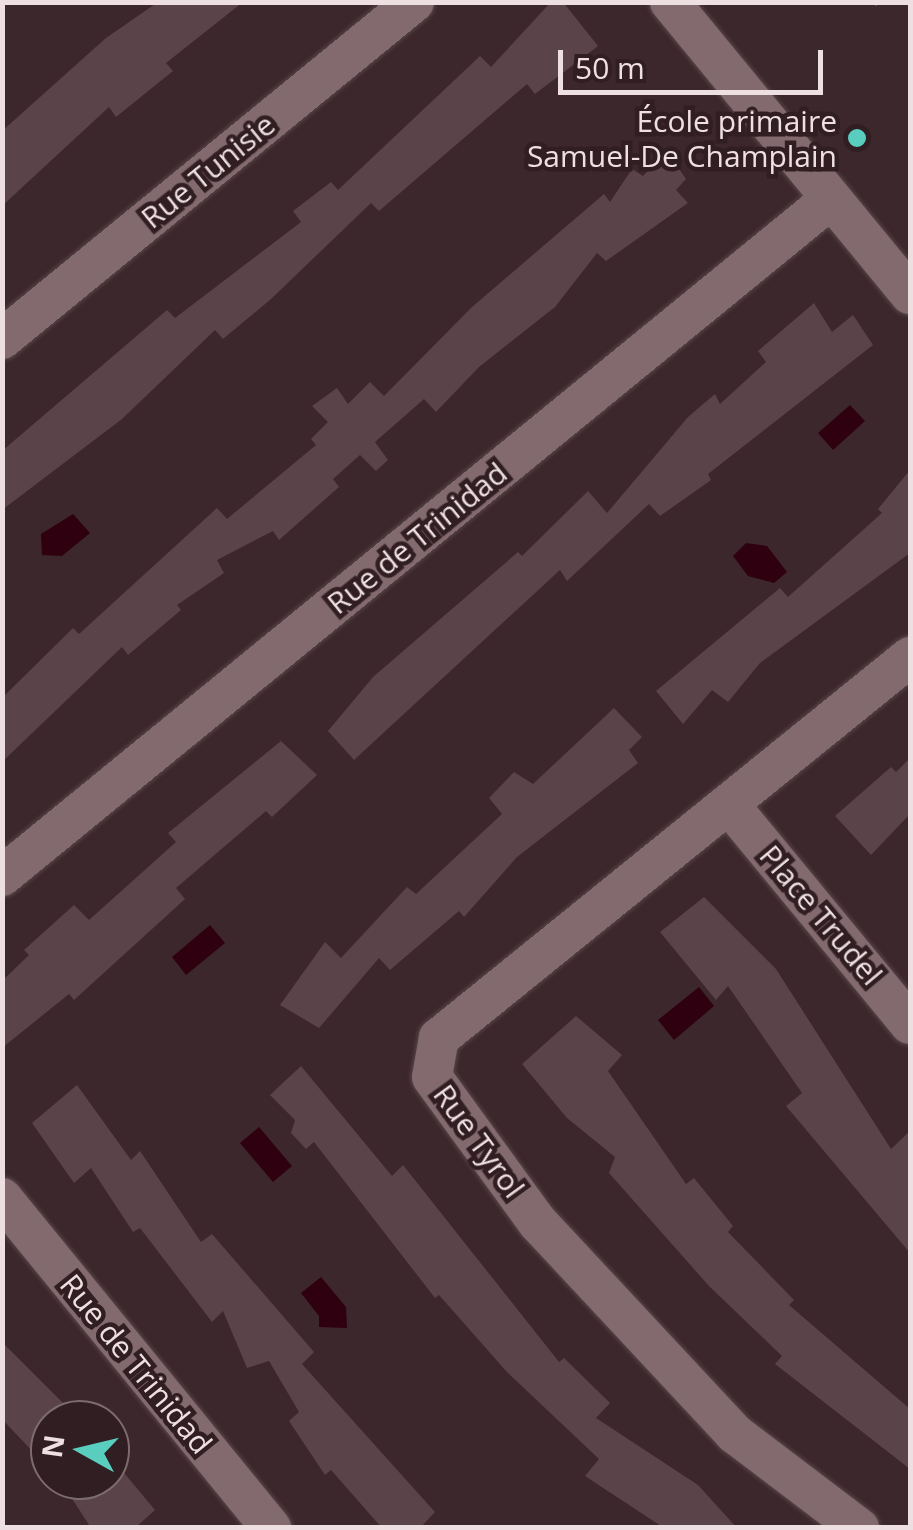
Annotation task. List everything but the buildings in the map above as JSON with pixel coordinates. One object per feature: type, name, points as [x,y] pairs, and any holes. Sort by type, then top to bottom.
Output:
[{"type":"street","name":"Rue Tunisie","points":[[2,340],[414,2]]},
{"type":"street","points":[[670,2],[910,294]]},
{"type":"street","name":"Rue de Trinidad","points":[[2,876],[831,199]]},
{"type":"street","name":"Rue Tyrol","points":[[860,1528],[736,1434],[538,1223],[432,1078],[438,1038],[731,807],[910,656]]},
{"type":"street","name":"Place Trudel","points":[[731,807],[910,1024]]},
{"type":"street","name":"Rue de Trinidad","points":[[2,1198],[271,1528]]},
{"type":"shaded area","points":[[850,405],[865,421],[833,450],[818,433]]},
{"type":"shaded area","points":[[73,514],[90,533],[62,556],[42,555],[41,534]]},
{"type":"shaded area","points":[[746,543],[767,546],[787,572],[774,583],[748,576],[733,556]]},
{"type":"shaded area","points":[[210,925],[225,943],[186,975],[172,957]]},
{"type":"shaded area","points":[[699,987],[714,1006],[674,1040],[658,1020]]},
{"type":"shaded area","points":[[259,1127],[292,1166],[273,1182],[240,1143]]},
{"type":"shaded area","points":[[321,1277],[346,1307],[347,1328],[319,1327],[319,1316],[301,1293]]},
{"type":"place","name":"École primaire Samuel-De Champlain","points":[[857,138]]}]
